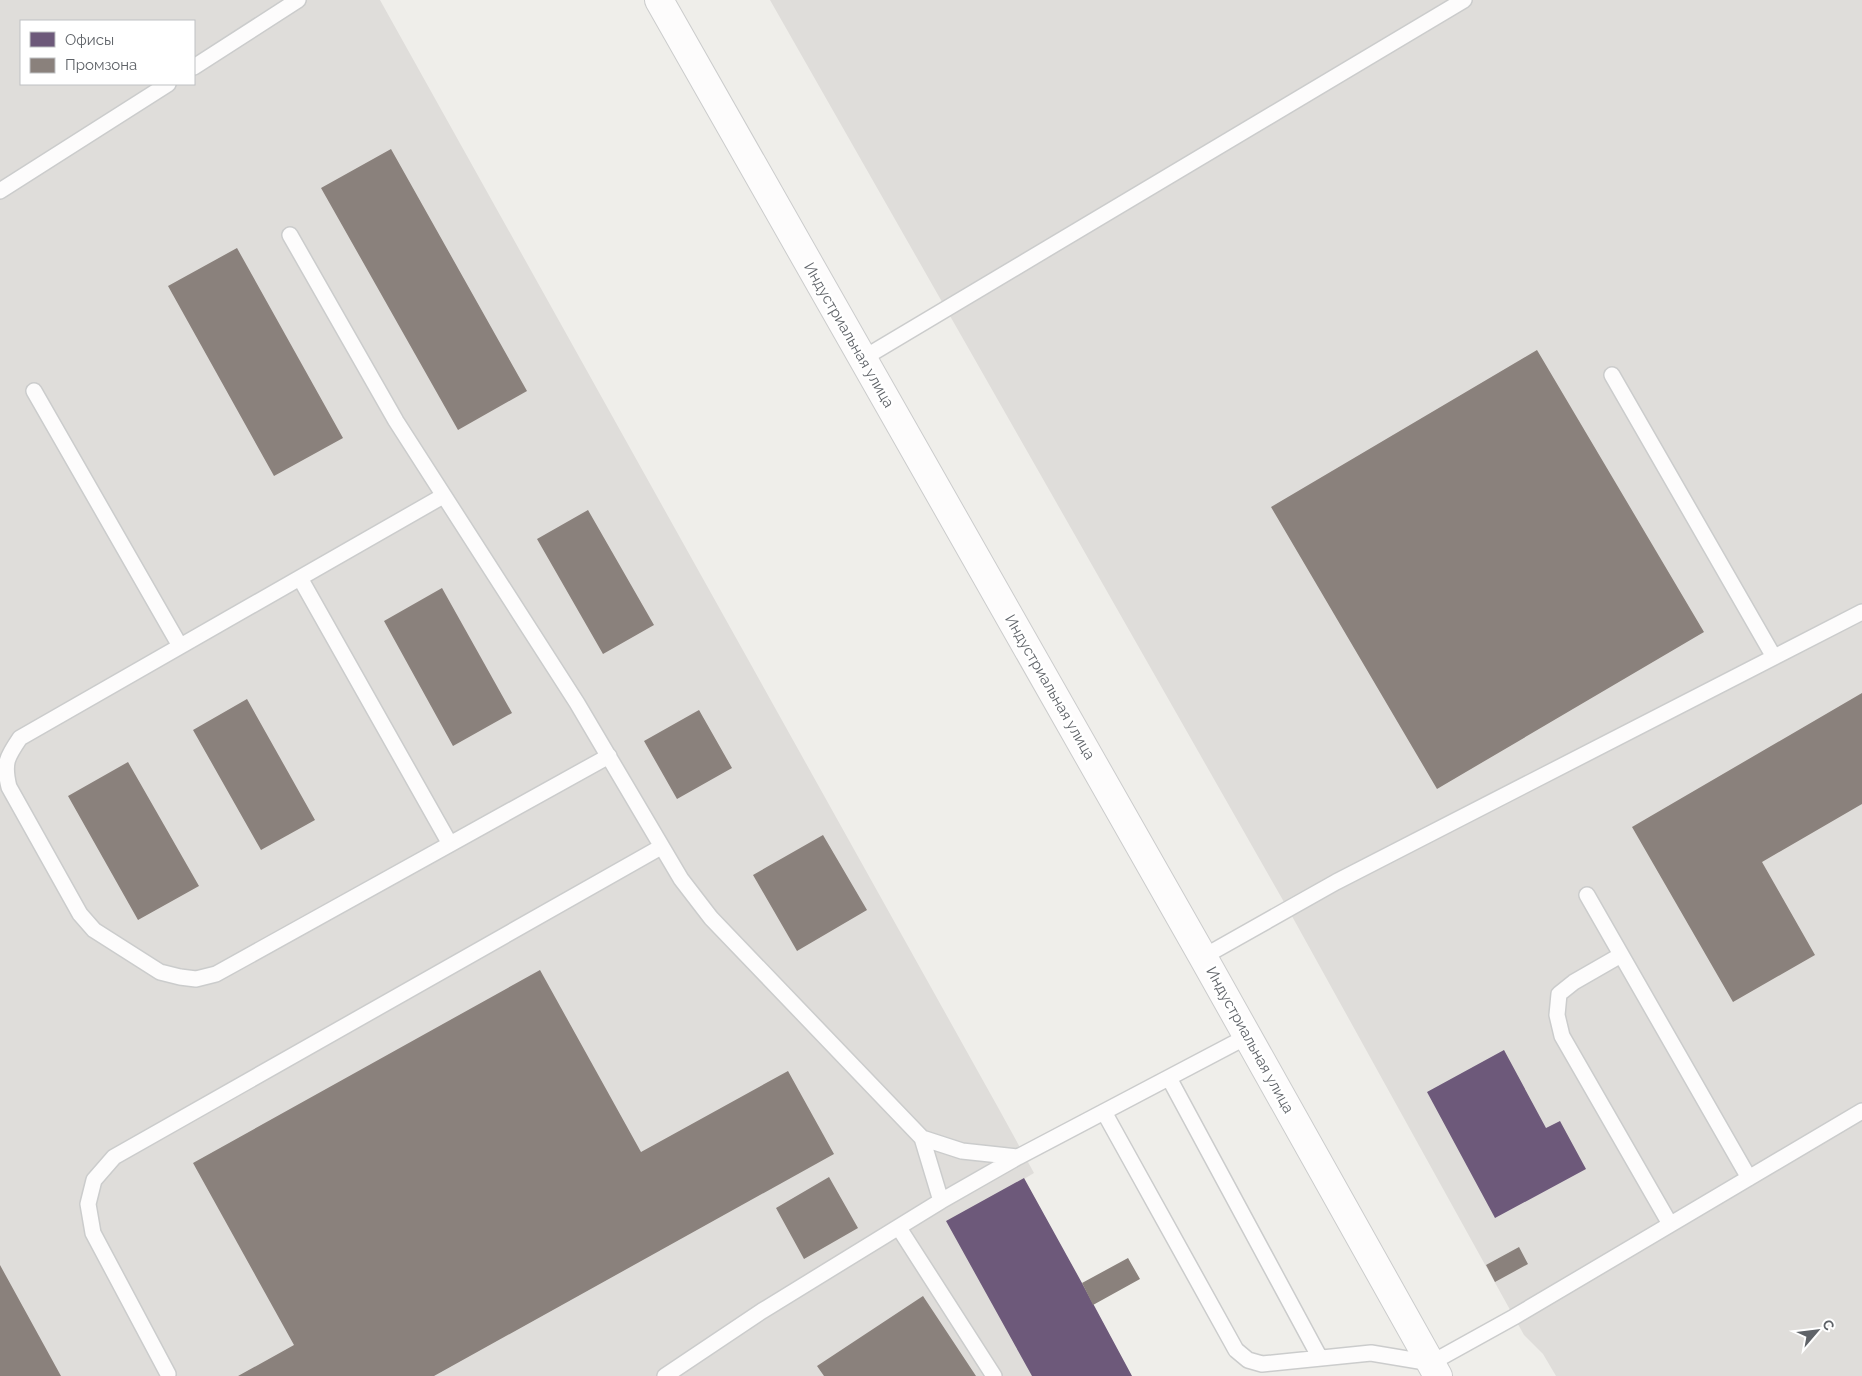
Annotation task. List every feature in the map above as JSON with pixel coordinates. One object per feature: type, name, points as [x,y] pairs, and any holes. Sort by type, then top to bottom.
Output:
[{"type":"street","name":"Индустриальная улица","points":[[659,0],[1248,1036],[1435,1370]]},
{"type":"lane","points":[[195,66],[298,0]]},
{"type":"lane","points":[[862,359],[1464,0]]},
{"type":"lane","points":[[0,191],[166,85]]},
{"type":"lane","points":[[290,235],[396,421],[609,756],[680,879],[711,918],[922,1138],[941,1201]]},
{"type":"lane","points":[[1612,375],[1774,657]]},
{"type":"lane","points":[[34,391],[180,646]]},
{"type":"lane","points":[[443,496],[20,738],[8,756],[5,772],[9,787],[71,900],[94,930],[160,972],[196,979],[216,974],[609,756]]},
{"type":"lane","points":[[300,578],[450,844]]},
{"type":"lane","points":[[1203,957],[1336,882],[1862,612]]},
{"type":"lane","points":[[168,1374],[93,1233],[88,1204],[94,1180],[114,1157],[661,847]]},
{"type":"lane","points":[[1587,895],[1749,1178]]},
{"type":"lane","points":[[1621,955],[1574,982],[1559,994],[1557,1015],[1562,1036],[1670,1224]]},
{"type":"lane","points":[[665,1376],[762,1311],[941,1201],[1018,1157],[1248,1036]]},
{"type":"lane","points":[[1168,1078],[1320,1358]]},
{"type":"lane","points":[[1104,1112],[1236,1350],[1248,1360],[1262,1364],[1372,1353],[1435,1370],[1514,1317],[1862,1111]]},
{"type":"lane","points":[[922,1138],[962,1151],[1018,1157]]},
{"type":"lane","points":[[898,1228],[994,1376]]},
{"type":"shaded area","points":[[0,0],[380,0],[1034,1173],[1024,1179],[1132,1376],[0,1376]]},
{"type":"shaded area","points":[[770,0],[1862,0],[1862,1376],[1556,1376],[1543,1354],[1524,1335],[1288,909]]},
{"type":"building: Офисы","points":[[1504,1050],[1546,1128],[1560,1121],[1586,1169],[1495,1218],[1427,1092]]},
{"type":"building: Офисы","points":[[1024,1178],[1132,1376],[1032,1376],[946,1221]]},
{"type":"building: Промзона","points":[[391,149],[527,391],[458,430],[321,188]]},
{"type":"building: Промзона","points":[[237,248],[343,438],[274,476],[168,286]]},
{"type":"building: Промзона","points":[[1537,350],[1704,632],[1437,789],[1271,507]]},
{"type":"building: Промзона","points":[[588,510],[654,625],[603,654],[537,539]]},
{"type":"building: Промзона","points":[[442,588],[512,713],[453,746],[384,621]]},
{"type":"building: Промзона","points":[[1862,693],[1862,804],[1762,862],[1815,955],[1733,1002],[1632,827]]},
{"type":"building: Промзона","points":[[247,699],[315,820],[261,850],[193,730]]},
{"type":"building: Промзона","points":[[699,710],[732,768],[677,799],[644,741]]},
{"type":"building: Промзона","points":[[128,762],[199,886],[138,920],[68,796]]},
{"type":"building: Промзона","points":[[823,835],[867,910],[797,951],[753,875]]},
{"type":"building: Промзона","points":[[540,970],[641,1152],[788,1071],[834,1154],[434,1376],[238,1376],[294,1345],[193,1163]]},
{"type":"building: Промзона","points":[[829,1177],[858,1228],[804,1259],[776,1208]]},
{"type":"building: Промзона","points":[[1519,1247],[1528,1264],[1495,1282],[1486,1265]]},
{"type":"building: Промзона","points":[[1128,1258],[1140,1279],[1093,1305],[1082,1283]]},
{"type":"building: Промзона","points":[[0,1265],[61,1376],[0,1376]]},
{"type":"building: Промзона","points":[[923,1296],[976,1376],[824,1376],[817,1366]]}]
